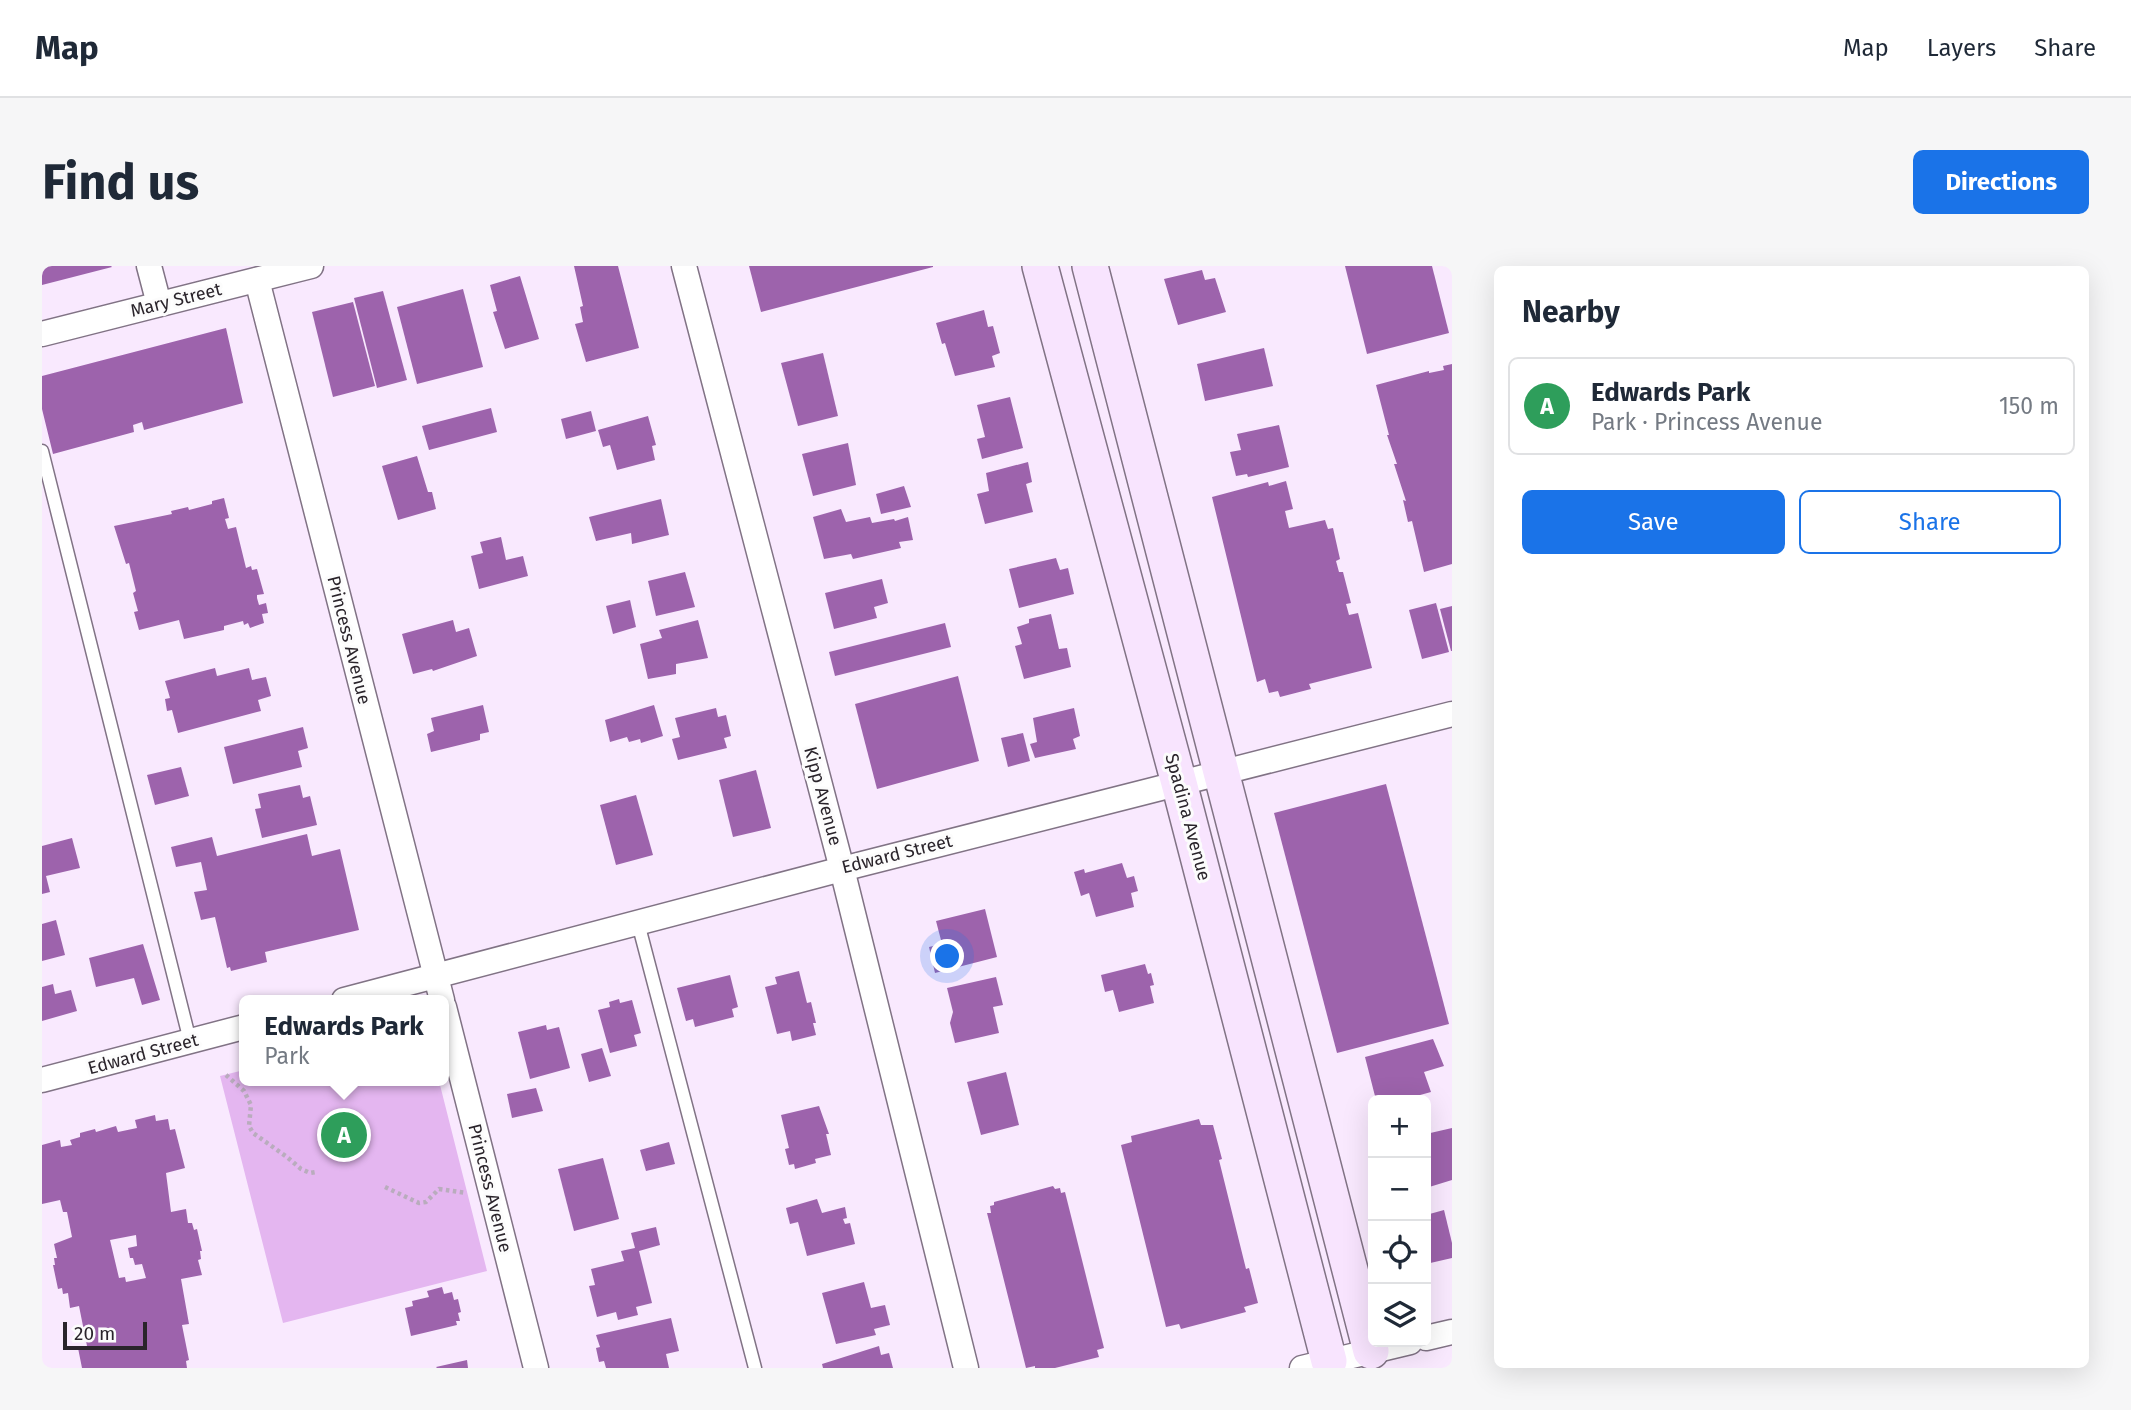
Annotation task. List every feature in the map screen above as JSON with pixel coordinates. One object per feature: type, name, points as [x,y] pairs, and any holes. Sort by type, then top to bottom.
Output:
[{"type":"street","points":[[149,266],[159,304]]},
{"type":"street","name":"Mary Street","points":[[42,334],[311,266]]},
{"type":"street","name":"Kipp Avenue","points":[[684,266],[842,869],[966,1368]]},
{"type":"street","name":"Spadina Avenue","points":[[1040,266],[1179,783],[1321,1366]]},
{"type":"street","points":[[1090,266],[1372,1359]]},
{"type":"street","name":"Princess Avenue","points":[[257,280],[441,995]]},
{"type":"street","name":"Edward Street","points":[[363,995],[842,869],[1452,714]]},
{"type":"street","name":"Princess Avenue","points":[[449,1027],[536,1368]]},
{"type":"street","name":"Edward Street","points":[[42,1080],[239,1028]]},
{"type":"street","points":[[1431,1337],[1452,1332]]},
{"type":"street","points":[[1321,1366],[1372,1359],[1399,1347]]},
{"type":"lane","points":[[42,451],[190,1041]]},
{"type":"lane","points":[[638,922],[755,1368]]},
{"type":"path","points":[[226,1075],[244,1091],[251,1105],[249,1126],[253,1133],[301,1170],[316,1172]]},
{"type":"path","points":[[385,1187],[419,1203],[426,1202],[439,1189],[467,1193]]},
{"type":"shaded area","points":[[239,1071],[239,1086],[440,1086],[487,1271],[283,1323],[220,1076]]},
{"type":"building","points":[[42,266],[111,266],[112,267],[42,285]]},
{"type":"building","points":[[574,266],[618,266],[639,348],[586,362],[575,324],[583,322],[580,307],[583,306]]},
{"type":"building","points":[[749,266],[933,266],[933,267],[761,312]]},
{"type":"building","points":[[1345,266],[1432,266],[1449,333],[1367,354]]},
{"type":"building","points":[[1202,270],[1205,280],[1215,278],[1226,312],[1178,325],[1164,279]]},
{"type":"building","points":[[520,276],[539,339],[505,349],[493,312],[497,311],[490,285]]},
{"type":"building","points":[[463,289],[483,367],[417,384],[397,307]]},
{"type":"building","points":[[383,291],[407,380],[377,388],[354,298]]},
{"type":"building","points":[[353,302],[375,386],[333,397],[312,312]]},
{"type":"building","points":[[984,310],[988,327],[993,326],[1000,353],[992,356],[995,367],[955,376],[936,323]]},
{"type":"building","points":[[226,328],[243,403],[144,430],[142,422],[133,425],[134,432],[53,454],[42,409],[42,376]]},
{"type":"building","points":[[1264,348],[1273,386],[1205,401],[1197,364]]},
{"type":"building","points":[[823,353],[838,416],[798,426],[781,363]]},
{"type":"building","points":[[1452,364],[1452,564],[1424,572],[1412,521],[1408,522],[1403,500],[1406,501],[1394,464],[1397,464],[1387,435],[1376,385],[1429,371],[1444,370],[1443,366]]},
{"type":"building","points":[[1010,397],[1023,448],[982,459],[977,439],[985,437],[977,405]]},
{"type":"building","points":[[491,408],[497,432],[429,450],[422,426]]},
{"type":"building","points":[[591,411],[596,431],[566,439],[561,419]]},
{"type":"building","points":[[648,416],[656,445],[652,446],[655,460],[617,470],[610,445],[603,447],[598,430]]},
{"type":"building","points":[[1279,425],[1289,467],[1248,477],[1247,474],[1236,476],[1230,452],[1241,450],[1237,434]]},
{"type":"building","points":[[848,443],[856,485],[813,496],[802,454]]},
{"type":"building","points":[[417,456],[436,509],[398,520],[382,466]]},
{"type":"building","points":[[1028,462],[1032,482],[1026,484],[1033,512],[985,524],[977,494],[989,491],[986,473]]},
{"type":"building","points":[[1286,481],[1293,509],[1285,511],[1289,528],[1325,520],[1328,529],[1333,528],[1340,559],[1336,561],[1339,572],[1343,572],[1351,603],[1346,604],[1349,615],[1358,613],[1372,668],[1309,684],[1311,689],[1280,697],[1278,691],[1269,693],[1265,679],[1257,682],[1212,497],[1268,482],[1269,486]]},
{"type":"building","points":[[904,486],[911,507],[881,514],[876,494]]},
{"type":"building","points":[[224,498],[229,518],[225,519],[228,529],[236,527],[246,568],[251,566],[252,570],[257,569],[264,594],[257,595],[257,598],[259,605],[266,603],[268,613],[262,614],[264,623],[250,628],[248,623],[244,625],[243,621],[224,626],[224,630],[184,639],[179,620],[139,630],[134,612],[138,611],[133,593],[136,591],[129,563],[126,564],[114,526],[172,514],[171,511],[188,507],[189,510]]},
{"type":"building","points":[[661,499],[669,535],[632,544],[631,533],[596,541],[589,517]]},
{"type":"building","points":[[841,509],[846,522],[870,517],[872,523],[908,517],[913,540],[899,542],[901,548],[853,559],[851,554],[824,559],[813,517]]},
{"type":"building","points":[[501,537],[506,560],[523,556],[528,576],[479,589],[471,556],[483,553],[480,542]]},
{"type":"building","points":[[1056,558],[1060,570],[1068,568],[1074,594],[1019,608],[1009,569]]},
{"type":"building","points":[[685,572],[695,607],[656,616],[648,581]]},
{"type":"building","points":[[882,579],[888,603],[874,607],[877,618],[834,629],[825,593]]},
{"type":"building","points":[[630,600],[636,627],[613,634],[606,606]]},
{"type":"building","points":[[1436,603],[1449,652],[1422,659],[1409,610]]},
{"type":"building","points":[[1452,606],[1452,651],[1451,651],[1440,609]]},
{"type":"building","points":[[1051,614],[1059,649],[1067,648],[1071,667],[1024,679],[1015,646],[1022,644],[1017,627],[1029,623],[1029,619]]},
{"type":"building","points":[[453,620],[456,632],[469,628],[477,656],[433,671],[432,669],[413,674],[402,634]]},
{"type":"building","points":[[698,620],[708,658],[676,664],[676,674],[648,679],[640,644],[662,638],[659,630]]},
{"type":"building","points":[[945,623],[951,647],[835,676],[829,652]]},
{"type":"building","points":[[215,668],[217,676],[249,668],[252,680],[266,677],[271,696],[258,700],[261,711],[178,733],[172,710],[167,711],[165,699],[170,698],[165,681]]},
{"type":"building","points":[[958,676],[979,761],[877,789],[855,704]]},
{"type":"building","points":[[483,705],[489,732],[480,734],[480,740],[431,752],[427,734],[434,731],[431,718]]},
{"type":"building","points":[[654,705],[663,736],[641,743],[640,739],[629,742],[627,737],[610,742],[605,720]]},
{"type":"building","points":[[716,708],[718,717],[726,715],[731,736],[724,738],[727,748],[678,760],[672,739],[680,737],[675,718]]},
{"type":"building","points":[[1074,708],[1080,736],[1073,739],[1076,749],[1035,758],[1030,744],[1037,742],[1033,718]]},
{"type":"building","points":[[303,727],[308,748],[298,751],[302,767],[233,784],[224,747]]},
{"type":"building","points":[[1023,733],[1030,761],[1008,767],[1001,738]]},
{"type":"building","points":[[181,767],[189,796],[155,805],[147,775]]},
{"type":"building","points":[[756,770],[771,828],[733,837],[719,780]]},
{"type":"building","points":[[1386,784],[1449,1024],[1337,1053],[1274,813]]},
{"type":"building","points":[[300,785],[303,798],[310,796],[317,825],[262,838],[255,809],[261,808],[258,794]]},
{"type":"building","points":[[636,795],[653,855],[616,865],[600,805]]},
{"type":"building","points":[[307,834],[312,856],[340,849],[359,930],[265,952],[267,962],[231,971],[230,967],[227,968],[215,917],[201,920],[194,892],[207,890],[201,862],[176,867],[171,847],[212,837],[217,856]]},
{"type":"building","points":[[72,838],[80,868],[46,876],[50,892],[42,894],[42,846]]},
{"type":"building","points":[[1122,863],[1127,878],[1134,876],[1138,891],[1131,893],[1134,907],[1096,917],[1089,893],[1081,896],[1074,872],[1084,869],[1085,873]]},
{"type":"building","points":[[985,909],[997,957],[935,973],[929,947],[942,944],[936,921]]},
{"type":"building","points":[[56,920],[65,955],[42,961],[42,924]]},
{"type":"building","points":[[143,944],[160,1000],[142,1005],[134,978],[96,987],[89,958]]},
{"type":"building","points":[[1145,964],[1154,985],[1150,986],[1154,1003],[1119,1012],[1113,990],[1105,992],[1101,975]]},
{"type":"building","points":[[799,971],[807,1003],[811,1002],[816,1035],[792,1041],[790,1031],[777,1034],[765,987],[777,984],[775,977]]},
{"type":"building","points":[[730,975],[738,1007],[732,1009],[734,1017],[695,1027],[693,1019],[686,1021],[677,988]]},
{"type":"building","points":[[996,977],[1003,1005],[993,1007],[999,1033],[955,1043],[950,1023],[953,1012],[947,988]]},
{"type":"building","points":[[53,984],[55,994],[71,990],[77,1011],[42,1021],[42,987]]},
{"type":"building","points":[[619,999],[620,1003],[632,1000],[641,1033],[634,1035],[637,1046],[610,1053],[598,1010],[610,1007],[609,1002]]},
{"type":"building","points":[[546,1025],[547,1030],[559,1027],[570,1068],[530,1079],[518,1032]]},
{"type":"building","points":[[1433,1039],[1444,1066],[1424,1072],[1431,1092],[1420,1095],[1375,1095],[1365,1057]]},
{"type":"building","points":[[602,1048],[611,1076],[589,1082],[581,1054]]},
{"type":"building","points":[[1006,1072],[1019,1125],[981,1135],[967,1082]]},
{"type":"building","points":[[536,1088],[543,1111],[512,1118],[507,1094]]},
{"type":"building","points":[[819,1106],[829,1134],[826,1134],[831,1155],[795,1169],[794,1164],[789,1165],[785,1149],[789,1148],[781,1115]]},
{"type":"building","points":[[155,1115],[156,1121],[168,1119],[170,1130],[175,1129],[185,1168],[166,1173],[171,1212],[186,1209],[188,1223],[192,1223],[194,1230],[197,1229],[202,1251],[201,1259],[198,1260],[202,1275],[181,1279],[189,1324],[182,1325],[189,1360],[186,1361],[187,1368],[82,1368],[78,1348],[87,1346],[79,1306],[70,1308],[68,1293],[63,1294],[62,1288],[58,1289],[53,1265],[54,1258],[57,1258],[54,1244],[72,1237],[67,1212],[63,1212],[60,1200],[42,1204],[42,1145],[60,1140],[61,1147],[72,1145],[70,1140],[80,1137],[80,1133],[95,1129],[96,1132],[116,1126],[118,1132],[137,1128],[135,1120]],"holes":[[[136,1235],[137,1246],[128,1248],[130,1258],[133,1258],[135,1265],[142,1264],[146,1278],[126,1282],[125,1277],[119,1278],[110,1240]]]},
{"type":"building","points":[[1199,1119],[1201,1125],[1213,1125],[1246,1269],[1249,1268],[1258,1303],[1244,1307],[1246,1312],[1181,1329],[1179,1324],[1166,1327],[1121,1145],[1132,1142],[1131,1136]]},
{"type":"building","points":[[1452,1128],[1452,1180],[1431,1186],[1431,1158],[1431,1133]]},
{"type":"building","points":[[669,1142],[675,1164],[646,1171],[640,1150]]},
{"type":"building","points":[[603,1158],[619,1219],[574,1231],[558,1169]]},
{"type":"building","points":[[1053,1186],[1055,1189],[1060,1188],[1061,1193],[1065,1192],[1104,1348],[1097,1350],[1099,1357],[1055,1368],[1026,1368],[987,1213],[991,1213],[990,1206],[994,1205],[994,1202]]},
{"type":"building","points":[[817,1199],[822,1213],[845,1207],[847,1218],[843,1219],[845,1224],[850,1223],[855,1244],[807,1256],[798,1222],[790,1224],[786,1208]]},
{"type":"building","points":[[1444,1210],[1452,1243],[1452,1258],[1431,1263],[1431,1221],[1431,1214]]},
{"type":"building","points":[[656,1227],[660,1245],[639,1251],[652,1303],[636,1307],[638,1315],[618,1320],[616,1312],[597,1317],[589,1286],[595,1285],[591,1269],[624,1261],[621,1251],[635,1248],[631,1233]]},
{"type":"building","points":[[864,1282],[871,1308],[885,1305],[890,1325],[874,1329],[876,1335],[836,1344],[822,1293]]},
{"type":"building","points":[[442,1287],[444,1294],[452,1292],[454,1300],[458,1299],[460,1321],[456,1321],[457,1325],[411,1336],[405,1308],[413,1306],[412,1301],[429,1297],[427,1291]]},
{"type":"building","points":[[671,1318],[679,1351],[666,1354],[669,1368],[606,1368],[604,1361],[599,1362],[596,1348],[600,1347],[596,1335]]},
{"type":"building","points":[[879,1346],[881,1355],[889,1353],[893,1368],[823,1368],[822,1364]]},
{"type":"building","points":[[467,1360],[468,1368],[436,1367]]},
{"type":"place","name":"Edwards Park","points":[[344,1135]]}]
